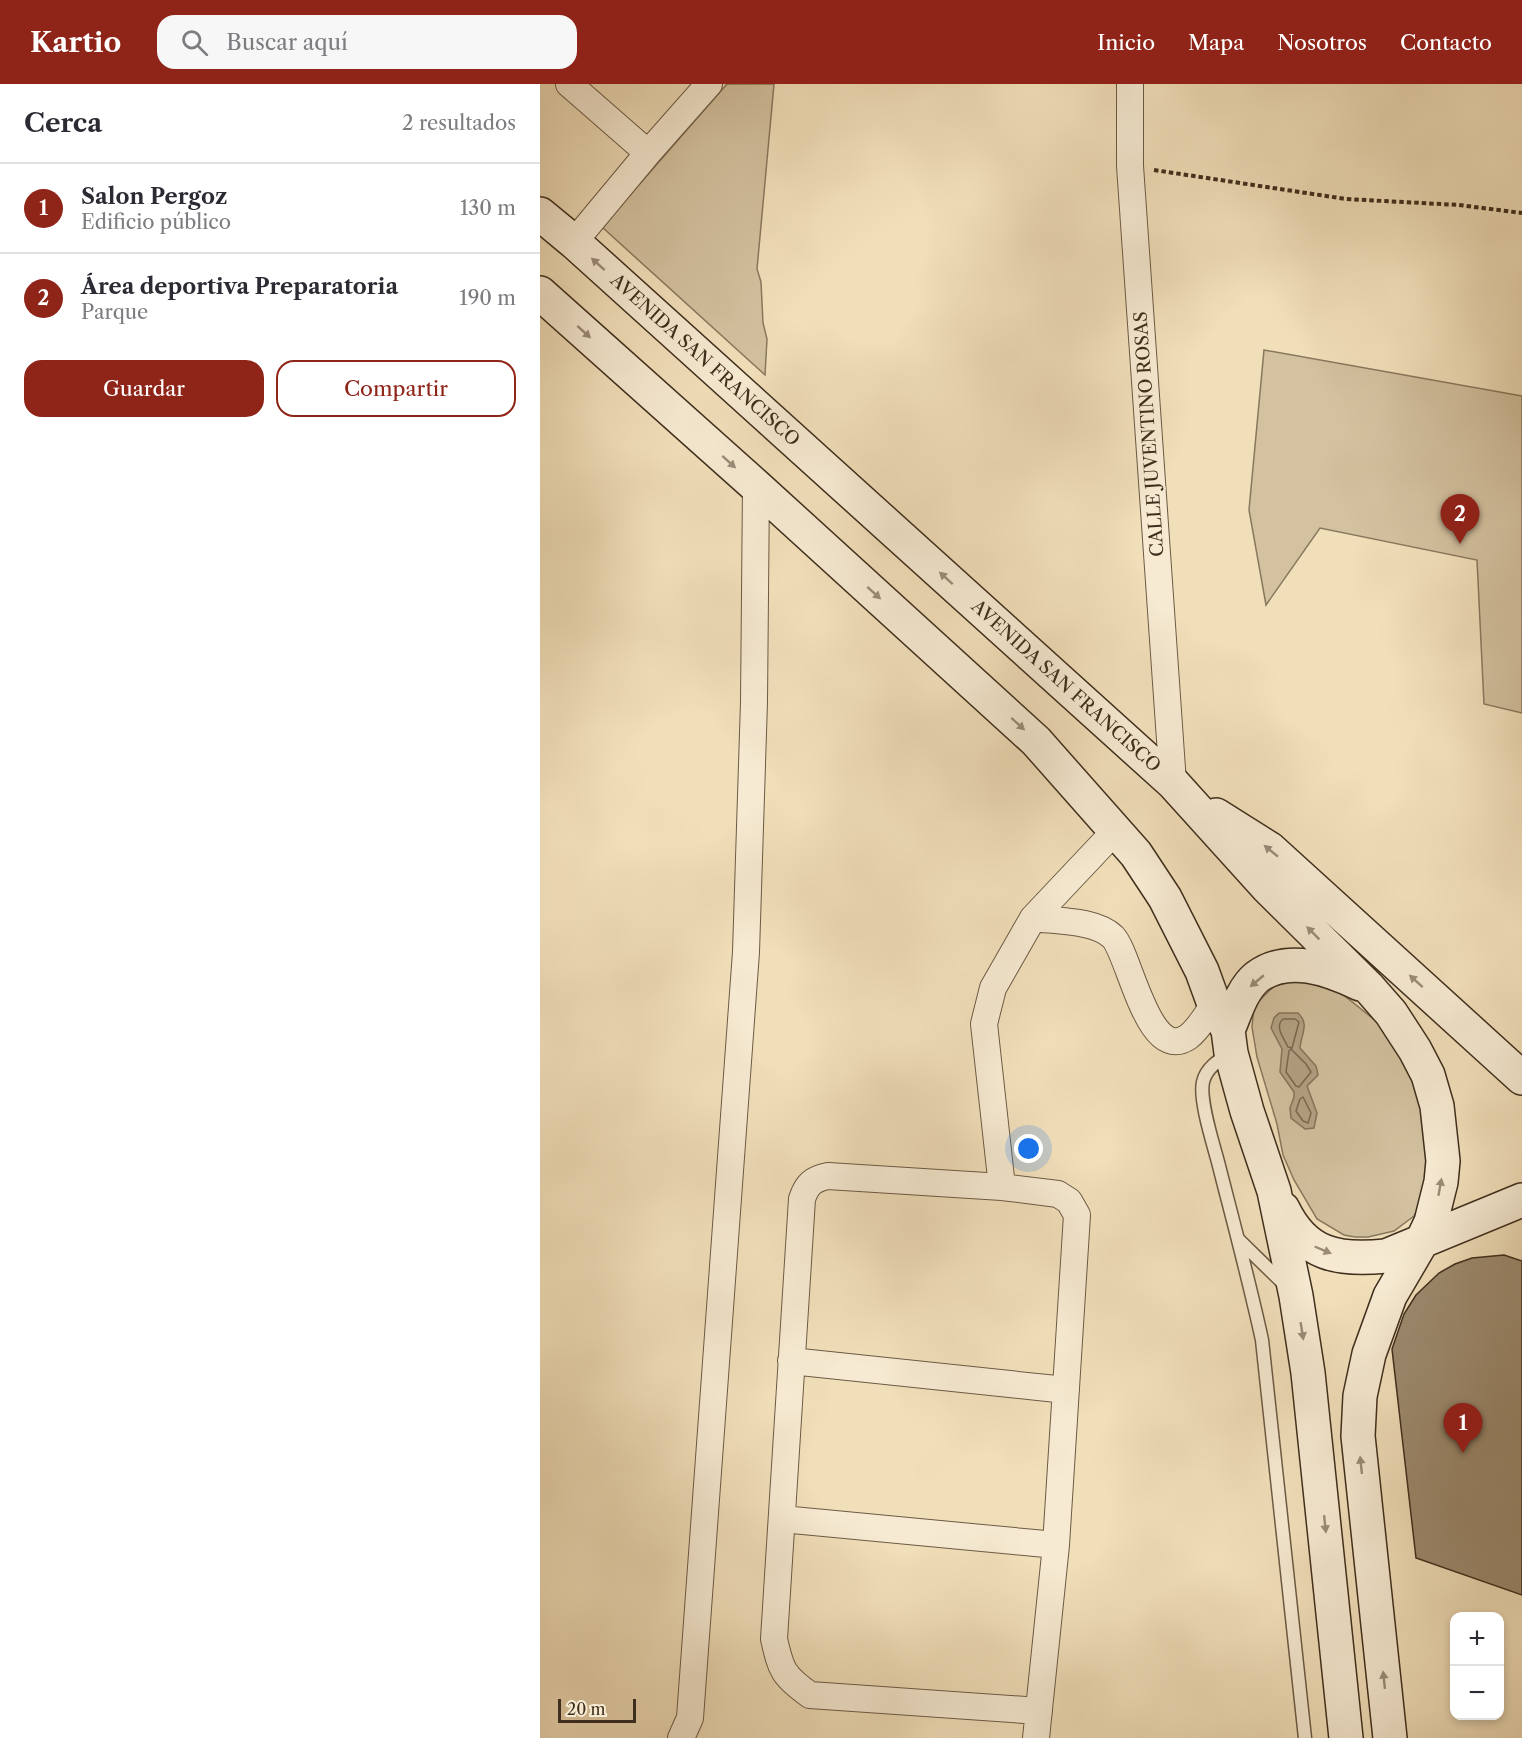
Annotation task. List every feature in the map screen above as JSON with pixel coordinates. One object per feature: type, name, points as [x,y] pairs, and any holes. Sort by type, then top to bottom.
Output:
[{"type":"main road","name":"AVENIDA SAN FRANCISCO","points":[[540,214],[574,242],[1182,792],[1229,847],[1370,988],[1415,1050],[1428,1075],[1437,1107],[1443,1161],[1442,1182],[1437,1203],[1421,1243],[1390,1296],[1369,1354],[1360,1396],[1358,1436],[1390,1738]]},
{"type":"main road","points":[[540,293],[756,486],[1035,741],[1136,854],[1165,898],[1202,971],[1224,1029],[1274,1191],[1296,1296],[1317,1443],[1346,1738]]},
{"type":"main road","points":[[1182,792],[1270,849],[1475,1035],[1515,1064]]},
{"type":"main road","points":[[1224,1029],[1246,990],[1257,978],[1280,967],[1299,965],[1342,976],[1475,1035]]},
{"type":"main road","points":[[1274,1191],[1293,1228],[1305,1242],[1338,1256],[1362,1258],[1386,1256],[1522,1200]]},
{"type":"street","points":[[569,84],[648,153]]},
{"type":"street","points":[[574,242],[709,84]]},
{"type":"street","name":"CALLE JUVENTINO ROSAS","points":[[1130,84],[1131,166],[1182,792]]},
{"type":"street","points":[[681,1738],[690,1718],[746,951],[754,702],[756,486]]},
{"type":"street","points":[[1002,1187],[984,1024],[993,988],[1033,918],[1116,830]]},
{"type":"street","points":[[1033,918],[1101,928],[1114,938],[1150,1020],[1159,1034],[1168,1039],[1181,1041],[1191,1035],[1224,1029]]},
{"type":"street","points":[[1036,1738],[1039,1711],[1056,1545],[1077,1215],[1069,1201],[1058,1194],[892,1178],[828,1176],[816,1179],[806,1187],[802,1199],[774,1639],[780,1665],[791,1682],[810,1695],[1039,1711]]},
{"type":"street","points":[[791,1361],[1066,1390]]},
{"type":"street","points":[[782,1519],[1056,1545]]},
{"type":"lane","points":[[1224,1029],[1203,1080],[1202,1092],[1251,1285],[1262,1340],[1305,1738]]},
{"type":"lane","points":[[1238,1240],[1296,1296]]},
{"type":"path","points":[[1131,166],[1346,199],[1459,205],[1522,213]]},
{"type":"shaded area","points":[[727,84],[774,84],[757,269],[761,282],[763,323],[767,339],[765,375],[602,227]]},
{"type":"shaded area","points":[[1264,350],[1522,396],[1522,713],[1484,704],[1477,560],[1320,528],[1266,605],[1249,510]]},
{"type":"shaded area","points":[[1302,976],[1331,985],[1386,1029],[1415,1082],[1430,1120],[1427,1194],[1414,1216],[1394,1231],[1368,1237],[1355,1237],[1344,1235],[1317,1219],[1294,1180],[1283,1155],[1277,1124],[1257,1057],[1252,1027],[1254,1006],[1276,984]]},
{"type":"water","points":[[1279,1013],[1298,1013],[1304,1021],[1300,1048],[1316,1066],[1318,1075],[1307,1086],[1317,1113],[1314,1128],[1305,1129],[1291,1118],[1290,1108],[1294,1092],[1280,1072],[1282,1049],[1271,1028],[1274,1018]]},
{"type":"building","points":[[1504,1255],[1522,1261],[1522,1595],[1416,1558],[1392,1349],[1404,1314],[1416,1295],[1439,1273],[1472,1258]]},
{"type":"place","name":"Área deportiva Preparatoria","points":[[1460,544]]},
{"type":"place","name":"Salon Pergoz","points":[[1463,1453]]}]
